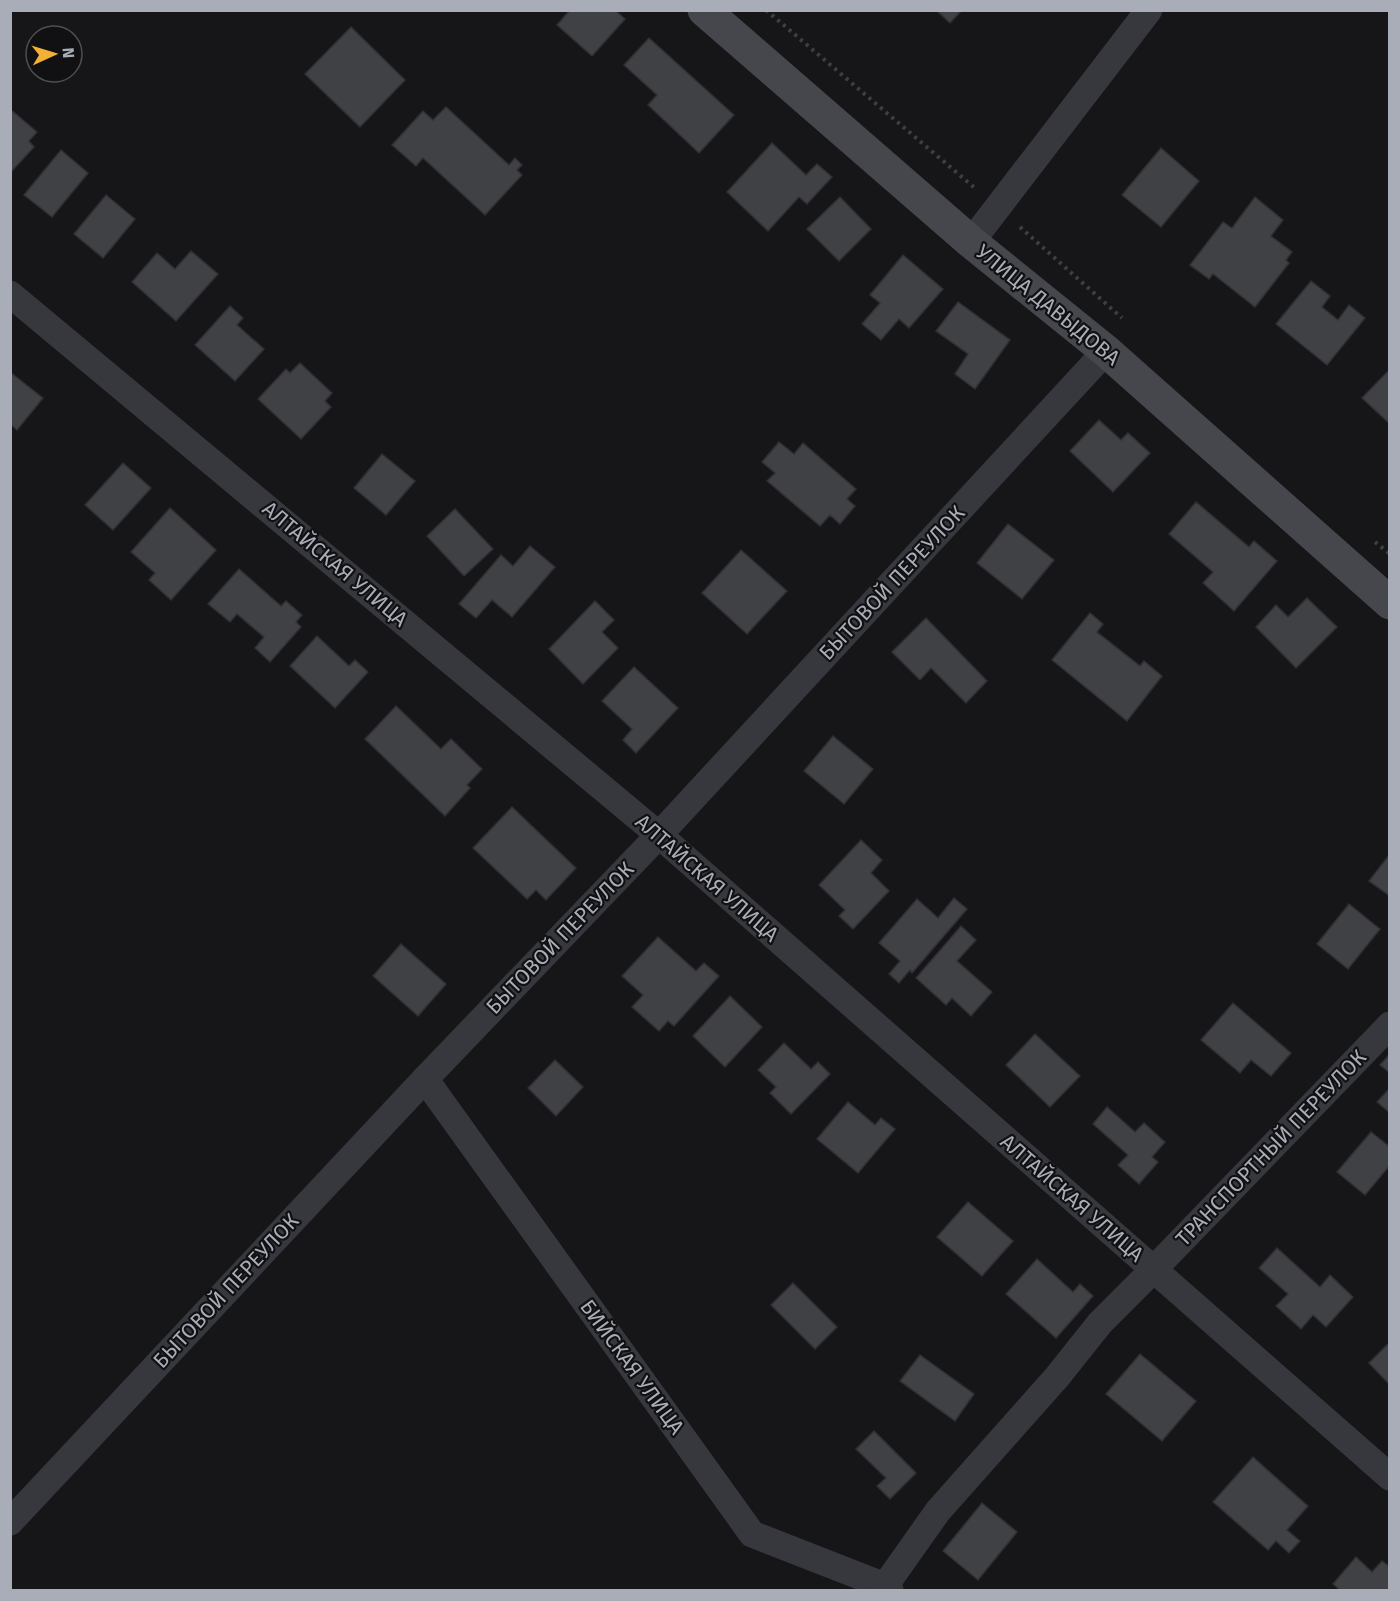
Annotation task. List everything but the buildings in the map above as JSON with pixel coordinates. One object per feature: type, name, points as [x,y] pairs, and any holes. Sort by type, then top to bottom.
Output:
[{"type":"main road","name":"УЛИЦА ДАВЫДОВА","points":[[704,10],[971,242],[1106,351],[1389,603]]},
{"type":"street","points":[[971,242],[1149,10]]},
{"type":"street","name":"АЛТАЙСКАЯ УЛИЦА","points":[[10,294],[659,835],[1389,1477]]},
{"type":"street","name":"БЫТОВОЙ ПЕРЕУЛОК","points":[[10,1522],[425,1079],[659,835],[1106,351]]},
{"type":"street","name":"ТРАНСПОРТНЫЙ ПЕРЕУЛОК","points":[[887,1588],[938,1511],[1057,1377],[1100,1323],[1389,1025]]},
{"type":"street","name":"БИЙСКАЯ УЛИЦА","points":[[425,1079],[752,1534],[887,1588]]},
{"type":"path","points":[[766,10],[998,208],[1122,318]]},
{"type":"path","points":[[1372,539],[1389,555]]}]
